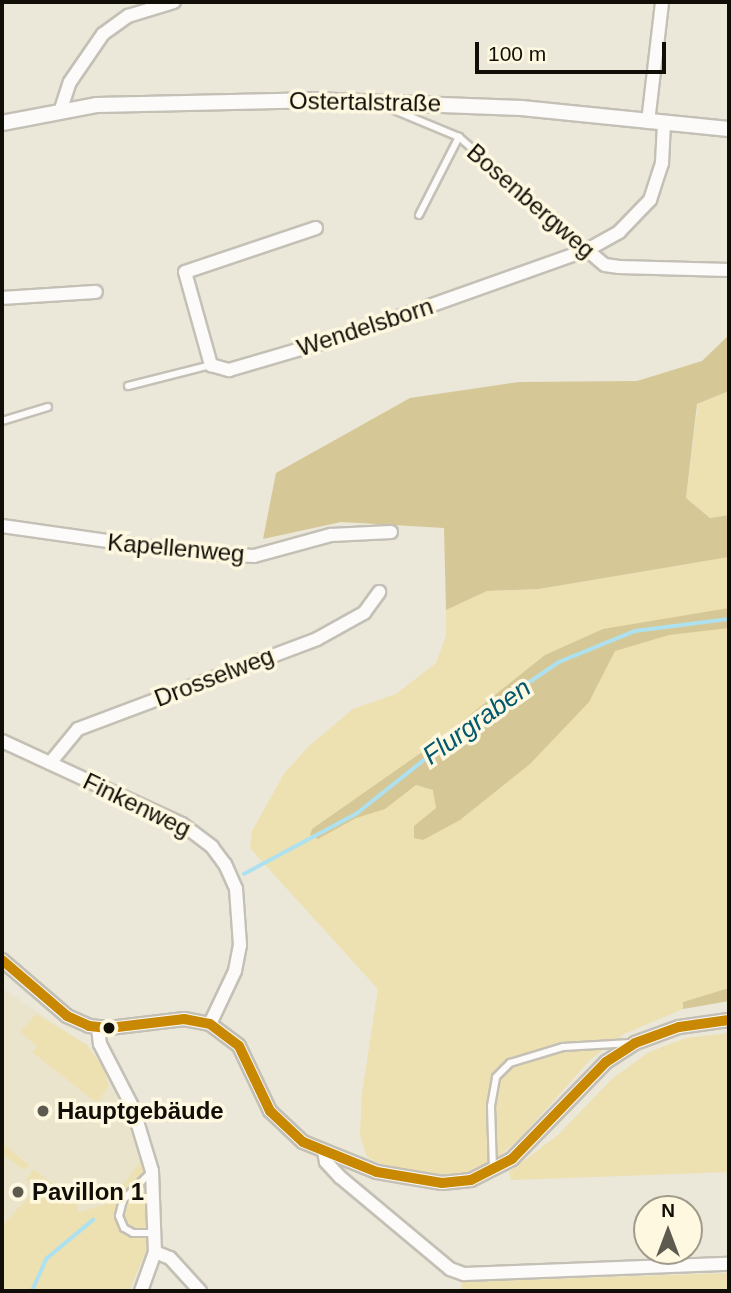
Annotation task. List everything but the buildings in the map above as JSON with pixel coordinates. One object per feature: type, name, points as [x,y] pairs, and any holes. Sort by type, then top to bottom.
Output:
[{"type":"street","points":[[61,109],[70,82],[103,34],[128,16],[169,2]]},
{"type":"street","points":[[648,122],[662,2]]},
{"type":"street","name":"Ostertalstraße","points":[[2,123],[61,109],[147,102],[383,101],[521,108],[729,129]]},
{"type":"street","name":"Wendelsborn","points":[[211,365],[229,370],[345,336],[587,250],[619,232],[650,200],[662,163],[664,123]]},
{"type":"street","points":[[211,365],[185,272],[316,228]]},
{"type":"street","name":"Bosenbergweg","points":[[587,250],[605,265],[619,267],[729,270]]},
{"type":"street","points":[[2,298],[96,292]]},
{"type":"street","name":"Kapellenweg","points":[[2,526],[184,552],[254,556],[331,535],[391,532]]},
{"type":"street","name":"Drosselweg","points":[[50,763],[78,729],[317,639],[364,613],[379,592]]},
{"type":"street","name":"Finkenweg","points":[[2,741],[182,824],[212,847],[225,864],[236,889],[240,945],[235,971],[210,1024]]},
{"type":"street","points":[[2,960],[67,1016],[98,1028],[184,1019],[210,1024],[239,1046],[277,1121],[303,1142],[409,1180],[442,1183],[493,1172],[512,1159],[606,1062],[635,1043],[679,1027],[729,1020]]},
{"type":"street","points":[[98,1028],[100,1044],[133,1108],[152,1171],[155,1252],[141,1291]]},
{"type":"street","points":[[324,1151],[326,1162],[340,1177],[450,1269],[464,1274],[729,1264]]},
{"type":"street","points":[[155,1252],[170,1258],[200,1291]]},
{"type":"lane","name":"Bosenbergweg","points":[[383,101],[388,110],[459,137],[587,250]]},
{"type":"lane","name":"Bosenbergweg","points":[[419,215],[459,137]]},
{"type":"lane","points":[[128,386],[211,365]]},
{"type":"lane","points":[[2,421],[48,407]]},
{"type":"lane","points":[[493,1172],[491,1106],[496,1077],[510,1063],[563,1047],[635,1043]]},
{"type":"lane","points":[[152,1171],[123,1200],[119,1216],[124,1228],[133,1233],[155,1233]]},
{"type":"shaded area","points":[[729,335],[729,391],[697,404],[686,498],[710,518],[729,515],[729,557],[539,589],[487,591],[446,610],[444,528],[341,522],[263,539],[276,473],[410,398],[519,382],[637,381],[702,361]]},
{"type":"shaded area","points":[[729,391],[729,515],[710,518],[686,498],[698,404]]},
{"type":"shaded area","points":[[729,557],[729,988],[684,1002],[683,1009],[624,1034],[591,1059],[519,1139],[481,1172],[462,1179],[405,1176],[367,1157],[360,1135],[362,1093],[378,989],[250,848],[252,831],[284,774],[309,746],[353,709],[396,694],[436,663],[446,636],[446,610],[487,591],[539,589]]},
{"type":"shaded area","points":[[729,608],[729,628],[669,635],[615,651],[589,702],[530,764],[460,820],[423,840],[414,838],[414,826],[436,808],[433,790],[416,785],[385,809],[356,818],[318,839],[310,835],[312,829],[435,743],[545,655],[603,629]]},
{"type":"shaded area","points":[[2,988],[87,1045],[146,1148],[145,1156],[109,1203],[14,1236],[2,1226]]},
{"type":"shaded area","points":[[729,988],[729,1001],[683,1009],[683,1002]]},
{"type":"shaded area","points":[[36,1014],[87,1045],[103,1067],[109,1085],[97,1103],[32,1052],[37,1046],[20,1032]]},
{"type":"shaded area","points":[[729,1033],[729,1172],[511,1180],[509,1172],[558,1135],[612,1079],[649,1052],[686,1038]]},
{"type":"shaded area","points":[[2,1143],[29,1165],[24,1170],[2,1154]]},
{"type":"shaded area","points":[[145,1156],[149,1181],[147,1249],[129,1291],[2,1291],[2,1226],[36,1189],[26,1180],[34,1169],[78,1205],[78,1213],[109,1203]]},
{"type":"shaded area","points":[[729,1273],[729,1291],[461,1291],[462,1282]]},
{"type":"waterway","name":"Flurgraben","points":[[244,874],[356,814],[481,715],[559,662],[635,631],[729,619]]},
{"type":"waterway","points":[[32,1291],[46,1259],[93,1220]]},
{"type":"transit line","points":[[2,960],[67,1016],[89,1026],[109,1028],[184,1019],[210,1024],[239,1046],[270,1111],[303,1142],[377,1172],[442,1183],[471,1180],[512,1159],[606,1062],[635,1043],[679,1027],[729,1020]]},
{"type":"place","name":"Hauptgebäude","points":[[43,1111]]},
{"type":"place","name":"Pavillon 1","points":[[18,1192]]}]
